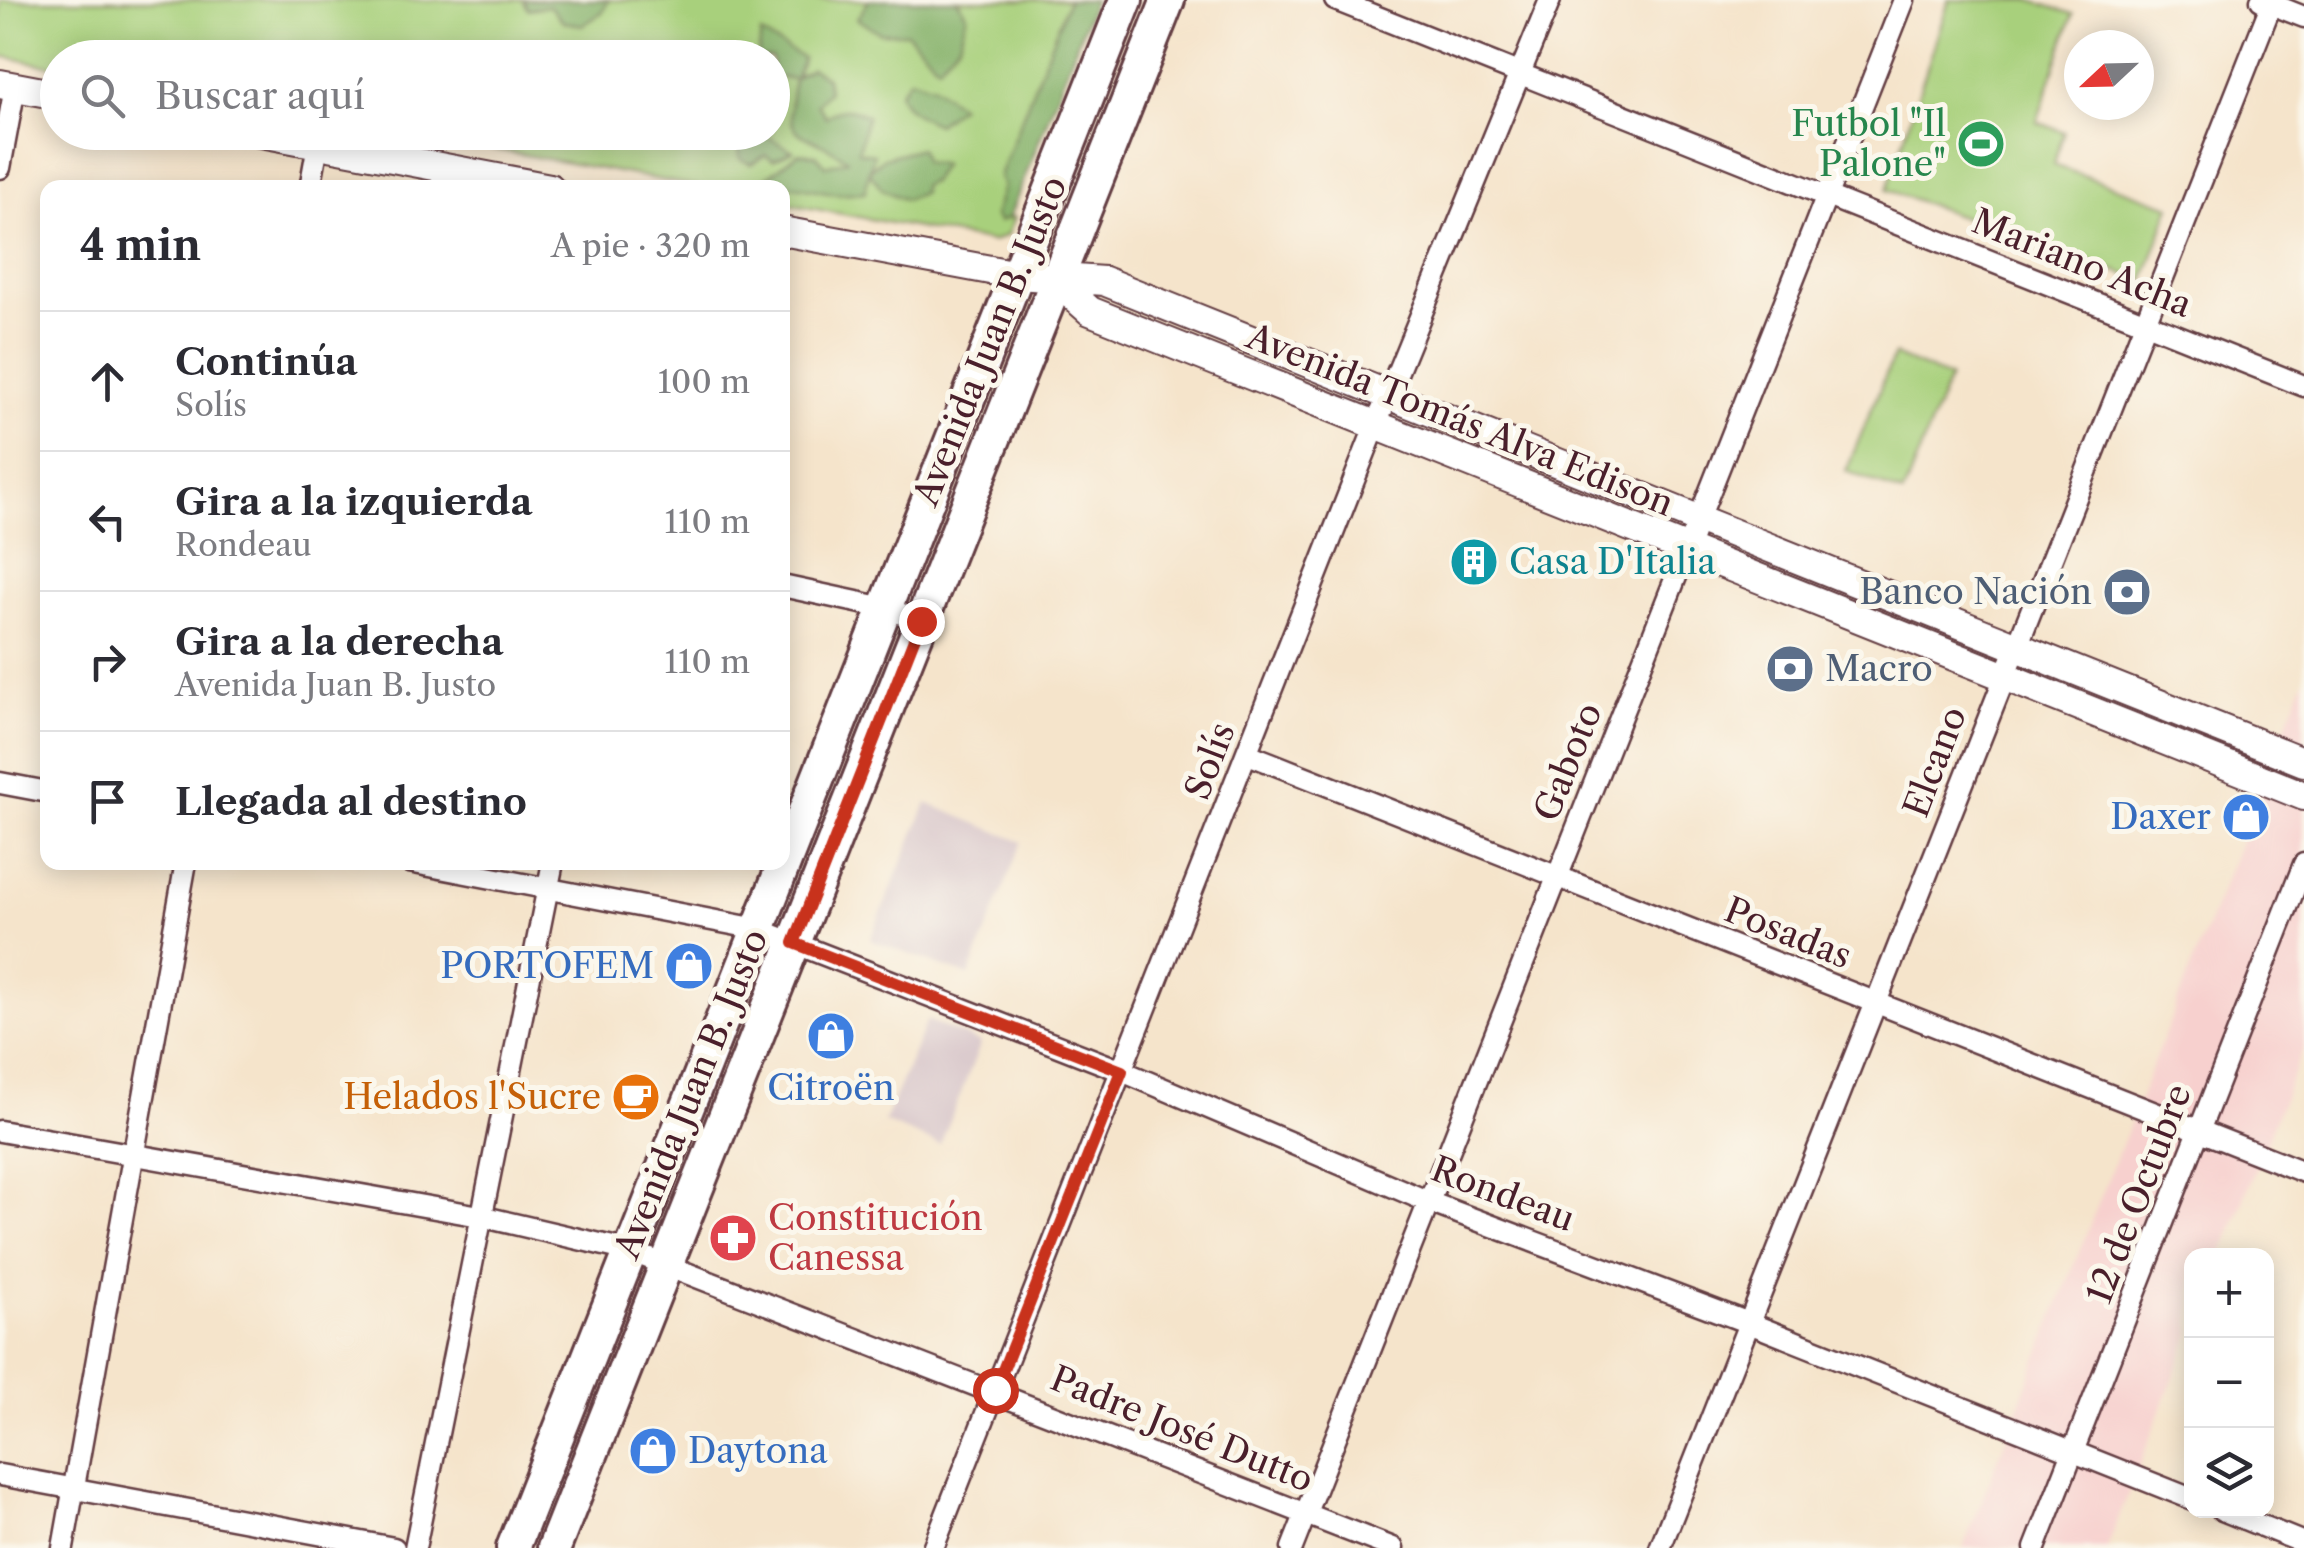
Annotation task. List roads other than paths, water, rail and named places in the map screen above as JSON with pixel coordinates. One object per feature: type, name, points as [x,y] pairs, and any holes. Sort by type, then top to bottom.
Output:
[{"type":"main road","name":"Avenida Juan B. Justo","points":[[790,848],[1126,0]]},
{"type":"main road","name":"Avenida Juan B. Justo","points":[[554,1548],[1168,0]]},
{"type":"main road","points":[[8,86],[40,92]]},
{"type":"main road","points":[[350,150],[508,180]]},
{"type":"main road","points":[[790,233],[1056,281]]},
{"type":"main road","name":"Avenida Tomás Alva Edison","points":[[1056,281],[1104,281],[2304,762]]},
{"type":"main road","name":"Avenida Tomás Alva Edison","points":[[1056,281],[1090,311],[2304,796]]},
{"type":"main road","name":"Avenida Juan B. Justo","points":[[512,1548],[781,870]]},
{"type":"street","name":"Mariano Acha","points":[[1335,0],[2304,386]]},
{"type":"street","name":"Solís","points":[[932,1548],[1375,427],[1550,0]]},
{"type":"street","name":"Gaboto","points":[[1292,1548],[1904,0]]},
{"type":"street","points":[[2268,1],[2304,17]]},
{"type":"street","name":"Elcano","points":[[1660,1548],[2268,1]]},
{"type":"street","points":[[0,168],[8,86]]},
{"type":"street","points":[[311,180],[317,150]]},
{"type":"street","points":[[790,588],[885,608],[921,621]]},
{"type":"street","name":"Posadas","points":[[1248,754],[2304,1172]]},
{"type":"street","points":[[0,783],[40,790]]},
{"type":"street","name":"12 de Octubre","points":[[2035,1548],[2304,864]]},
{"type":"street","points":[[63,1548],[185,870]]},
{"type":"street","name":"Rondeau","points":[[449,870],[758,929],[1122,1071],[1429,1202],[1749,1322],[2184,1496]]},
{"type":"street","points":[[415,1548],[552,870]]},
{"type":"street","name":"Padre José Dutto","points":[[0,1131],[480,1216],[630,1251],[1393,1548]]},
{"type":"street","points":[[0,1475],[394,1548]]},
{"type":"street","points":[[2242,1518],[2304,1542]]},
{"type":"place","name":"Futbol \"Il Palone\"","points":[[1981,144]]},
{"type":"place","name":"Casa D'Italia","points":[[1474,562]]},
{"type":"place","name":"Banco Nación","points":[[2127,592]]},
{"type":"place","name":"Macro","points":[[1790,669]]},
{"type":"place","name":"Daxer","points":[[2246,817]]},
{"type":"place","name":"PORTOFEM","points":[[689,966]]},
{"type":"place","name":"Citroën","points":[[831,1036]]},
{"type":"place","name":"Helados l'Sucre","points":[[636,1097]]},
{"type":"place","name":"Constitución Canessa","points":[[733,1238]]},
{"type":"place","name":"Daytona","points":[[653,1451]]}]
